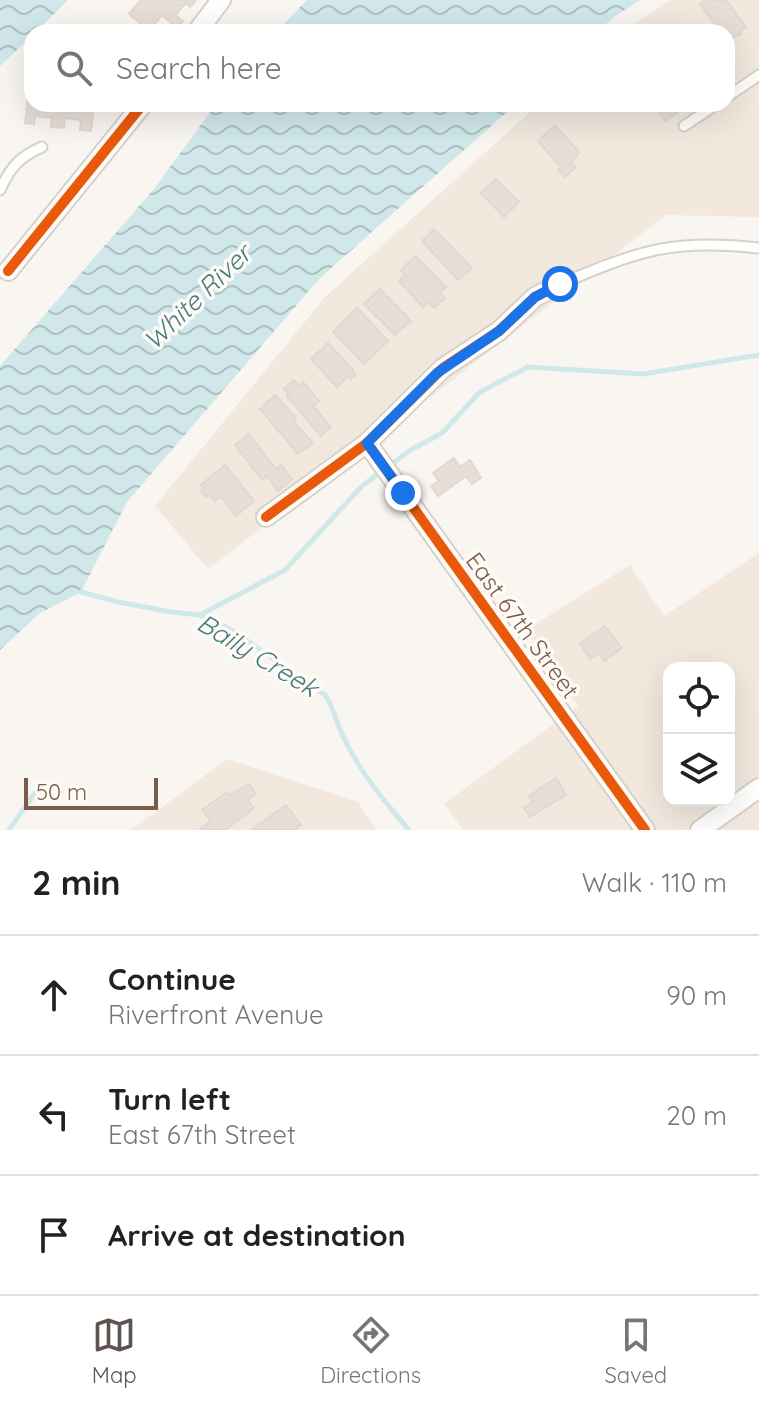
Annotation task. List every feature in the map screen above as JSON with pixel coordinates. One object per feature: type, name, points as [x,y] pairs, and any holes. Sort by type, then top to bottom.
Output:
[{"type":"street","points":[[203,24],[221,0]]},
{"type":"street","points":[[4,273],[136,112]]},
{"type":"street","points":[[266,517],[367,443],[437,373],[499,331],[535,297],[560,284]]},
{"type":"street","name":"East 67th Street","points":[[367,443],[645,830]]},
{"type":"street","points":[[700,830],[759,788]]},
{"type":"lane","points":[[735,92],[759,75]]},
{"type":"lane","points":[[684,126],[705,112]]},
{"type":"lane","points":[[0,190],[10,169],[24,154],[42,147]]},
{"type":"lane","points":[[560,284],[627,256],[666,246],[710,244],[759,248]]},
{"type":"shaded area","points":[[671,0],[759,0],[759,217],[666,215],[208,569],[155,506],[325,297],[530,112],[735,112],[735,24],[634,24]]},
{"type":"shaded area","points":[[759,553],[759,830],[463,830],[444,804],[578,706],[526,630],[630,565],[664,616]]},
{"type":"shaded area","points":[[227,759],[358,802],[376,830],[131,830]]},
{"type":"water","points":[[0,0],[68,0],[44,24],[24,24],[24,44],[0,66]]},
{"type":"water","points":[[307,0],[640,0],[606,24],[284,24]]},
{"type":"water","name":"White River","points":[[210,112],[507,112],[319,279],[127,502],[81,592],[40,613],[0,650],[0,366],[154,189]]},
{"type":"building","points":[[141,0],[196,0],[190,7],[186,3],[175,15],[183,21],[180,24],[172,24],[162,15],[155,24],[141,24],[129,14]]},
{"type":"building","points":[[706,0],[726,0],[746,27],[735,37],[735,24],[715,24],[700,4]]},
{"type":"building","points":[[26,112],[93,112],[91,131],[80,130],[81,120],[65,118],[64,128],[51,127],[52,118],[35,116],[34,124],[25,123]]},
{"type":"building","points":[[659,112],[678,112],[665,121]]},
{"type":"building","points":[[555,125],[579,152],[571,163],[576,167],[565,177],[558,170],[561,167],[538,141]]},
{"type":"building","points":[[496,179],[519,202],[504,217],[481,193]]},
{"type":"building","points":[[434,229],[472,268],[458,280],[422,241]]},
{"type":"building","points":[[415,256],[446,287],[440,293],[445,298],[434,308],[429,302],[423,307],[399,281],[405,275],[401,270]]},
{"type":"building","points":[[380,289],[411,321],[395,335],[364,304]]},
{"type":"building","points":[[357,308],[388,341],[364,364],[333,332]]},
{"type":"building","points":[[328,343],[354,371],[355,376],[351,379],[348,376],[337,387],[311,359]]},
{"type":"building","points":[[294,380],[299,386],[303,382],[319,401],[313,406],[331,427],[321,436],[287,396],[289,394],[284,389]]},
{"type":"building","points":[[275,395],[313,443],[298,454],[260,409]]},
{"type":"building","points":[[249,434],[276,469],[281,465],[292,479],[278,491],[267,476],[262,480],[235,445]]},
{"type":"building","points":[[454,458],[460,467],[470,460],[481,478],[472,484],[466,476],[438,496],[431,486],[439,481],[433,473]]},
{"type":"building","points":[[225,465],[254,501],[236,516],[221,497],[215,501],[201,491],[204,488],[201,485]]},
{"type":"building","points":[[605,626],[622,648],[604,661],[599,653],[591,659],[580,644]]},
{"type":"building","points":[[556,778],[566,795],[530,817],[524,808],[533,802],[529,796]]},
{"type":"building","points":[[249,784],[256,794],[248,800],[254,808],[225,830],[199,830],[211,821],[202,810],[227,792],[230,795]]},
{"type":"building","points":[[286,805],[301,825],[295,830],[252,830]]},
{"type":"waterway","points":[[200,615],[285,570],[362,486],[409,451],[442,433],[480,392],[528,367],[643,374],[759,355]]},
{"type":"waterway","name":"Baily Creek","points":[[81,592],[118,602],[200,615],[230,629],[325,695],[357,761],[381,797],[409,830]]},
{"type":"waterway","points":[[9,830],[36,791]]},
{"type":"cycle path","points":[[8,271],[137,112]]},
{"type":"cycle path","points":[[266,517],[367,443],[443,368],[499,331],[535,297],[560,284]]},
{"type":"cycle path","points":[[367,443],[645,830]]},
{"type":"route","points":[[403,493],[367,443],[437,373],[499,331],[535,297],[560,284]]}]
